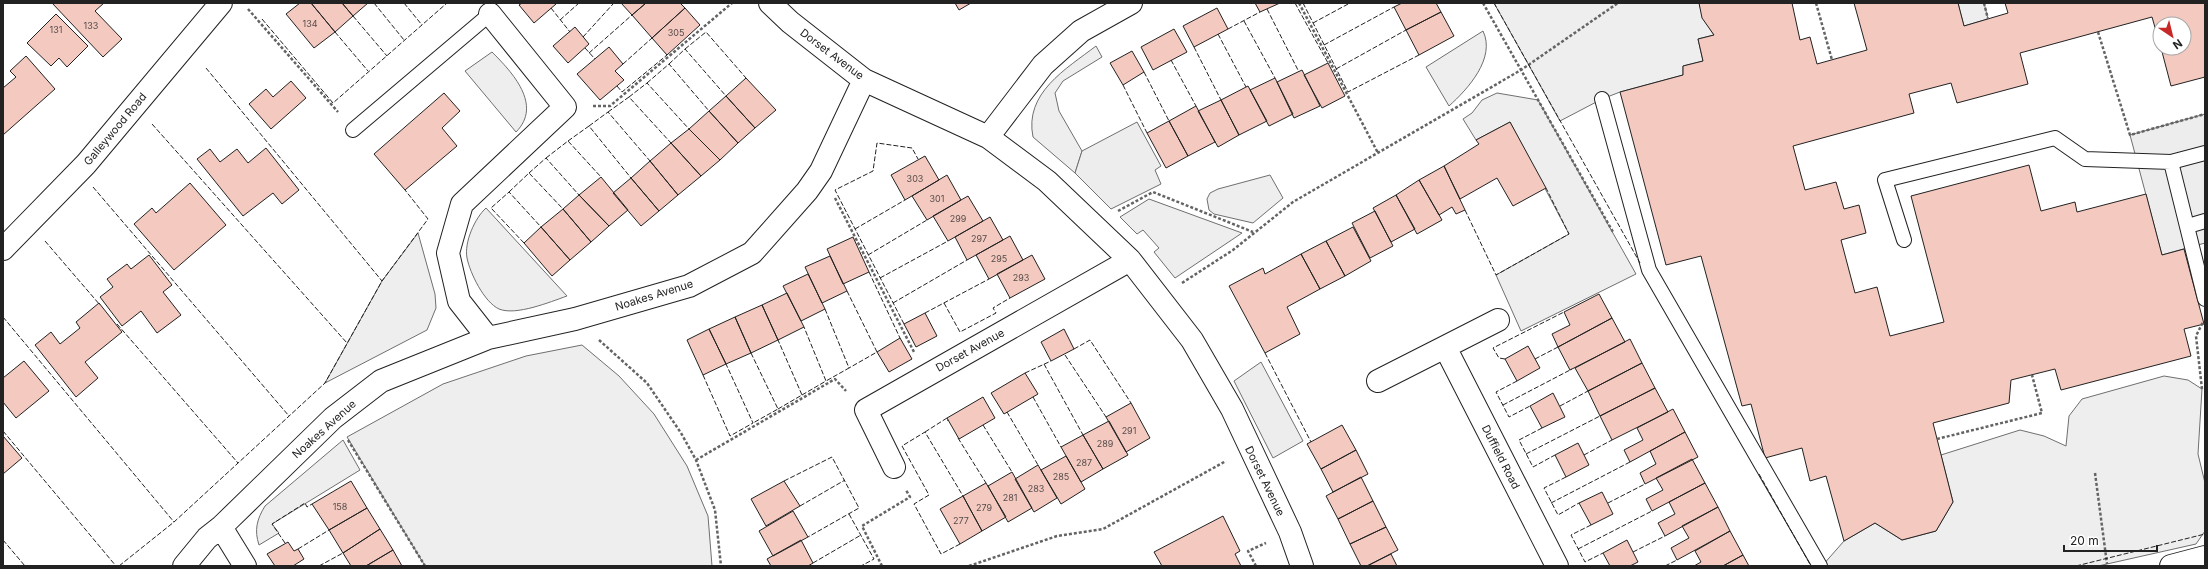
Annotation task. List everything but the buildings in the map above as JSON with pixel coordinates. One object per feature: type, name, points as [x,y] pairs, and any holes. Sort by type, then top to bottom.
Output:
[{"type":"street","name":"Galleywood Road","points":[[3,249],[86,164],[221,3]]},
{"type":"street","name":"Dorset Avenue","points":[[770,3],[790,22],[864,80],[988,137],[1046,181],[1130,260],[1192,340],[1232,409],[1249,448],[1290,532],[1302,566]]},
{"type":"street","points":[[988,137],[1043,65],[1081,31],[1131,3]]},
{"type":"street","points":[[488,338],[460,301],[448,253],[462,204],[565,106],[490,14]]},
{"type":"street","name":"Noakes Avenue","points":[[184,566],[206,538],[221,527],[333,418],[381,381],[488,338],[575,319],[689,286],[752,252],[807,191],[821,171],[864,80]]},
{"type":"street","name":"Dorset Avenue","points":[[866,410],[1130,260]]},
{"type":"street","points":[[1378,381],[1498,320]]},
{"type":"street","name":"Duffield Road","points":[[1445,347],[1558,566]]},
{"type":"street","points":[[866,410],[894,467]]},
{"type":"street","points":[[221,527],[245,566]]},
{"type":"street","points":[[2172,566],[2205,557]]},
{"type":"lane","points":[[353,130],[490,14]]},
{"type":"lane","points":[[1602,99],[1649,270],[1820,566]]},
{"type":"lane","points":[[1904,240],[1885,180],[2055,138],[2085,159],[2171,162],[2205,153]]},
{"type":"lane","points":[[2171,162],[2205,299]]},
{"type":"lane","points":[[2188,226],[2205,221]]},
{"type":"path","points":[[565,106],[610,106],[732,3]]},
{"type":"path","points":[[1299,3],[1378,154]]},
{"type":"path","points":[[1160,298],[1234,250],[1253,232],[1293,202],[1521,70],[1618,3]]},
{"type":"path","points":[[1816,3],[1832,60]]},
{"type":"path","points":[[1984,3],[1988,19]]},
{"type":"path","points":[[245,5],[353,130]]},
{"type":"path","points":[[2098,32],[2130,135],[2205,114]]},
{"type":"path","points":[[821,171],[926,375]]},
{"type":"path","points":[[1111,215],[1153,192],[1253,232]]},
{"type":"path","points":[[575,319],[647,383],[681,432],[696,460],[715,510],[721,566]]},
{"type":"path","points":[[1937,439],[2042,413],[2032,375]]},
{"type":"path","points":[[696,460],[835,379],[866,410]]},
{"type":"path","points":[[333,418],[425,566]]},
{"type":"path","points":[[969,566],[1057,536],[1104,529],[1249,448]]},
{"type":"path","points":[[882,566],[862,526],[910,497],[894,467]]},
{"type":"path","points":[[2095,473],[2107,564]]},
{"type":"shaded area","points":[[1494,3],[1699,3],[1703,18],[1714,35],[1698,39],[1703,61],[1683,66],[1683,75],[1620,92],[1602,99],[1560,121]]},
{"type":"shaded area","points":[[1958,3],[1984,3],[1988,19],[1964,26]]},
{"type":"shaded area","points":[[1483,31],[1486,41],[1486,52],[1483,62],[1472,82],[1449,106],[1426,67]]},
{"type":"shaded area","points":[[1096,46],[1102,57],[1063,81],[1055,93],[1059,111],[1082,151],[1075,173],[1033,137],[1032,121],[1035,107],[1041,95],[1050,84],[1061,73]]},
{"type":"shaded area","points":[[492,52],[516,79],[526,100],[524,122],[516,132],[465,71]]},
{"type":"shaded area","points":[[1497,93],[1538,100],[1636,274],[1521,331],[1496,275],[1569,234],[1510,122],[1476,140],[1463,119],[1472,113],[1482,100]]},
{"type":"shaded area","points":[[2205,114],[2205,243],[2162,255],[2130,135]]},
{"type":"shaded area","points":[[1137,122],[1161,166],[1155,170],[1161,184],[1111,209],[1075,173],[1082,151]]},
{"type":"shaded area","points":[[1270,175],[1283,198],[1253,223],[1214,214],[1209,210],[1207,199],[1210,193],[1218,189]]},
{"type":"shaded area","points":[[1149,199],[1242,233],[1175,278],[1154,252],[1159,248],[1143,230],[1137,234],[1120,217]]},
{"type":"shaded area","points":[[486,208],[567,296],[542,305],[514,311],[499,309],[488,300],[474,279],[467,258],[467,245],[471,231],[474,224]]},
{"type":"shaded area","points":[[418,233],[435,294],[436,308],[427,330],[325,383],[382,281]]},
{"type":"shaded area","points":[[582,345],[619,376],[654,414],[687,466],[708,516],[712,566],[425,566],[347,437],[443,384],[526,356]]},
{"type":"shaded area","points":[[1261,362],[1303,441],[1273,458],[1234,381]]},
{"type":"shaded area","points":[[2164,376],[2188,380],[2202,389],[2198,454],[2205,483],[2205,531],[2196,544],[2098,566],[1822,566],[1844,541],[1875,523],[1902,540],[1936,531],[1953,502],[1941,455],[2020,430],[2044,436],[2066,446],[2069,416],[2082,399]]},
{"type":"shaded area","points":[[343,440],[360,470],[272,524],[279,533],[259,545],[257,540],[257,525],[265,506]]},
{"type":"fence","points":[[374,3],[404,40]]},
{"type":"fence","points":[[404,3],[422,25]]},
{"type":"fence","points":[[262,19],[333,103],[447,3]]},
{"type":"fence","points":[[560,20],[579,3]]},
{"type":"fence","points":[[1295,3],[1328,63]]},
{"type":"fence","points":[[1303,3],[1348,92],[1419,55]]},
{"type":"fence","points":[[1313,23],[1350,3]]},
{"type":"fence","points":[[1494,3],[1640,263]]},
{"type":"fence","points":[[583,37],[613,4]]},
{"type":"fence","points":[[1324,45],[1394,7]]},
{"type":"fence","points":[[551,8],[570,32]]},
{"type":"fence","points":[[1267,9],[1299,72]]},
{"type":"fence","points":[[1228,29],[1260,12]]},
{"type":"fence","points":[[589,53],[632,15]]},
{"type":"fence","points":[[353,16],[387,56]]},
{"type":"fence","points":[[1244,21],[1275,78]]},
{"type":"fence","points":[[1336,69],[1406,30]]},
{"type":"fence","points":[[335,32],[368,71]]},
{"type":"fence","points":[[685,49],[706,32],[746,78]]},
{"type":"fence","points":[[1218,34],[1246,87]]},
{"type":"fence","points":[[623,64],[652,38]]},
{"type":"fence","points":[[1194,47],[1221,100]]},
{"type":"fence","points":[[585,48],[595,59]]},
{"type":"fence","points":[[669,64],[685,49],[726,96]]},
{"type":"fence","points":[[617,86],[622,92],[667,55]]},
{"type":"fence","points":[[1171,60],[1196,106]]},
{"type":"fence","points":[[647,83],[669,64],[709,111]]},
{"type":"fence","points":[[206,68],[382,281]]},
{"type":"fence","points":[[1144,72],[1169,121]]},
{"type":"fence","points":[[629,97],[647,83],[689,129]]},
{"type":"fence","points":[[1123,85],[1147,133]]},
{"type":"fence","points":[[608,112],[629,97],[671,143]]},
{"type":"fence","points":[[589,126],[608,112],[650,161]]},
{"type":"fence","points":[[152,124],[347,343]]},
{"type":"fence","points":[[568,141],[589,126],[631,178]]},
{"type":"fence","points":[[546,158],[568,141],[601,177]]},
{"type":"fence","points":[[904,324],[835,190],[873,171],[877,143],[912,148],[918,159]]},
{"type":"fence","points":[[529,173],[546,158],[579,195]]},
{"type":"fence","points":[[509,192],[529,173],[563,209]]},
{"type":"fence","points":[[93,187],[289,416]]},
{"type":"fence","points":[[1465,210],[1496,275],[1569,234],[1546,188]]},
{"type":"fence","points":[[119,566],[174,522],[325,383],[382,281],[428,219],[405,190]]},
{"type":"fence","points":[[524,243],[491,208],[509,192],[541,227]]},
{"type":"fence","points":[[855,229],[905,200]]},
{"type":"fence","points":[[868,255],[927,220]]},
{"type":"fence","points":[[45,241],[100,305]]},
{"type":"fence","points":[[880,278],[948,241]]},
{"type":"fence","points":[[893,303],[967,260]]},
{"type":"fence","points":[[869,272],[900,338]]},
{"type":"fence","points":[[925,313],[989,279]]},
{"type":"fence","points":[[847,291],[877,352],[849,368]]},
{"type":"fence","points":[[944,303],[960,332],[996,313],[993,308],[1010,298]]},
{"type":"fence","points":[[825,309],[849,368],[826,381]]},
{"type":"fence","points":[[1505,359],[1499,358],[1493,348],[1564,312]]},
{"type":"fence","points":[[3,317],[174,522]]},
{"type":"fence","points":[[117,324],[238,463]]},
{"type":"fence","points":[[802,395],[826,381],[804,327]]},
{"type":"fence","points":[[778,340],[802,395],[778,409]]},
{"type":"fence","points":[[1074,349],[1090,340],[1131,403]]},
{"type":"fence","points":[[1535,359],[1558,347]]},
{"type":"fence","points":[[751,353],[778,409],[753,423]]},
{"type":"fence","points":[[1265,353],[1311,442]]},
{"type":"fence","points":[[1065,355],[1106,417]]},
{"type":"fence","points":[[1025,373],[1051,361]]},
{"type":"fence","points":[[703,375],[730,436],[753,423],[726,364]]},
{"type":"fence","points":[[1044,364],[1083,435]]},
{"type":"fence","points":[[1503,405],[1572,369]]},
{"type":"fence","points":[[1517,381],[1496,392],[1509,417],[1530,406]]},
{"type":"fence","points":[[1560,406],[1588,391]]},
{"type":"fence","points":[[1033,397],[1061,447]]},
{"type":"fence","points":[[1007,412],[1038,465]]},
{"type":"fence","points":[[1526,454],[1600,416]]},
{"type":"fence","points":[[925,432],[947,418],[948,421]]},
{"type":"fence","points":[[983,425],[1012,472]]},
{"type":"fence","points":[[1542,428],[1519,440],[1533,467],[1555,455]]},
{"type":"fence","points":[[3,431],[116,566]]},
{"type":"fence","points":[[960,544],[941,554],[914,504],[929,495],[902,446],[925,432],[963,496]]},
{"type":"fence","points":[[958,438],[986,483]]},
{"type":"fence","points":[[1584,455],[1612,440]]},
{"type":"fence","points":[[784,481],[832,457],[859,508],[808,537]]},
{"type":"fence","points":[[1551,503],[1630,462]]},
{"type":"fence","points":[[1759,474],[1811,566]]},
{"type":"fence","points":[[1566,477],[1544,488],[1558,515],[1579,503]]},
{"type":"fence","points":[[800,506],[845,480]]},
{"type":"fence","points":[[1608,503],[1645,484]]},
{"type":"fence","points":[[285,543],[272,524],[305,503],[307,507],[312,504]]},
{"type":"fence","points":[[1578,549],[1652,511]]},
{"type":"fence","points":[[849,514],[874,559],[861,566]]},
{"type":"fence","points":[[1591,525],[1571,535],[1585,562],[1603,553]]},
{"type":"fence","points":[[298,549],[329,530]]},
{"type":"fence","points":[[2076,566],[2205,534]]},
{"type":"fence","points":[[813,563],[861,535]]},
{"type":"fence","points":[[1633,552],[1665,536]]},
{"type":"fence","points":[[3,540],[25,566]]},
{"type":"fence","points":[[319,566],[343,553]]},
{"type":"fence","points":[[1665,566],[1677,560]]}]
